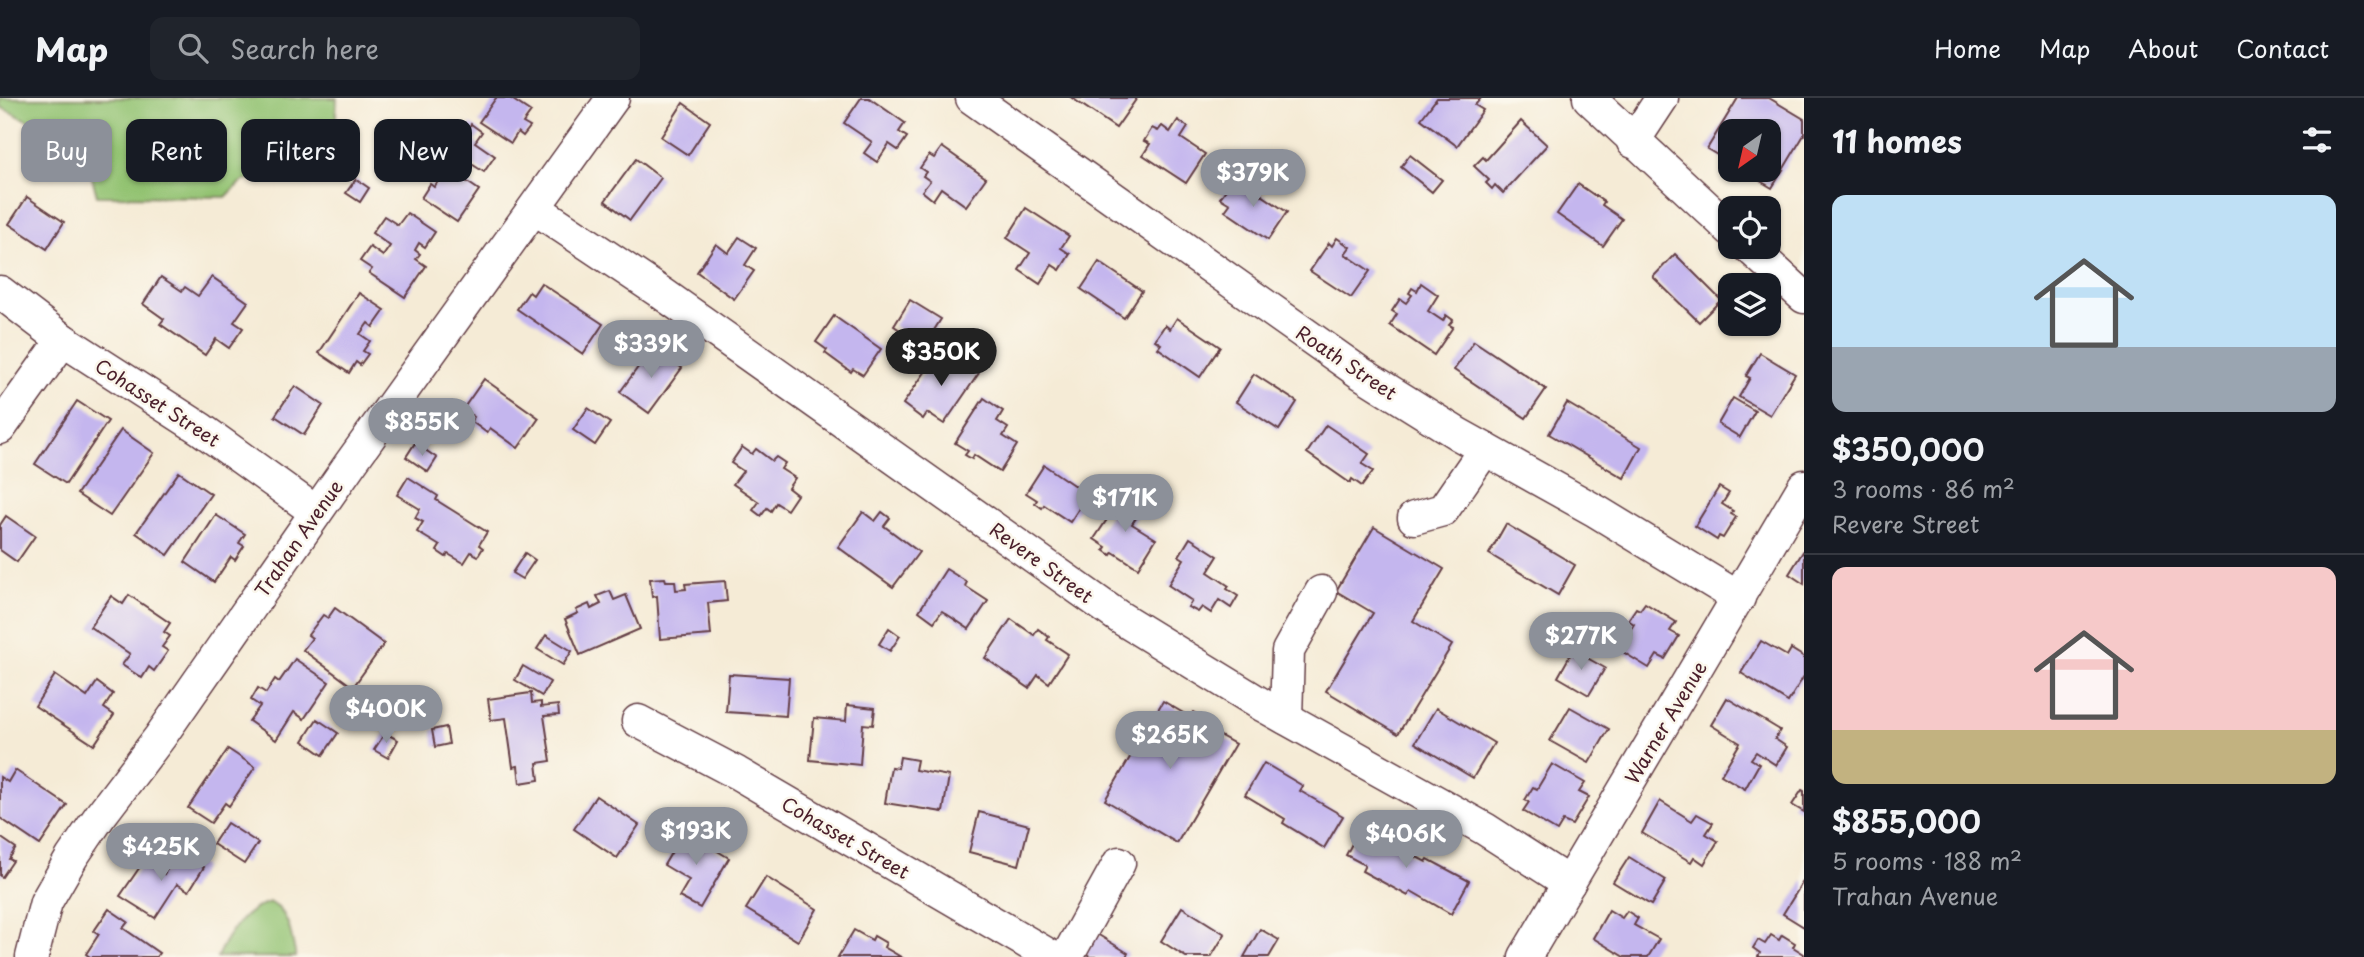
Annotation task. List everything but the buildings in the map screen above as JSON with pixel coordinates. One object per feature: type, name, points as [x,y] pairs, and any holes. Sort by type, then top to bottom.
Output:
[{"type":"street","name":"Trahan Avenue","points":[[32,957],[46,901],[72,857],[613,98]]},
{"type":"street","name":"Roath Street","points":[[972,98],[1359,372],[1739,598]]},
{"type":"street","points":[[1589,98],[1633,142],[1718,218]]},
{"type":"street","points":[[1633,142],[1662,98]]},
{"type":"street","name":"Revere Street","points":[[536,209],[663,294],[1119,617],[1286,718],[1485,829],[1569,883]]},
{"type":"street","points":[[1762,259],[1804,297]]},
{"type":"street","name":"Cohasset Street","points":[[0,292],[63,340],[201,429],[316,512]]},
{"type":"street","points":[[0,428],[63,340]]},
{"type":"street","points":[[1415,518],[1443,510],[1485,449]]},
{"type":"street","name":"Warner Avenue","points":[[1525,957],[1804,486]]},
{"type":"street","points":[[1286,718],[1288,651],[1321,592]]},
{"type":"street","name":"Cohasset Street","points":[[638,721],[737,773],[1052,957]]},
{"type":"street","points":[[1066,957],[1119,863]]},
{"type":"green space","points":[[0,98],[337,98],[336,119],[241,119],[241,182],[226,197],[97,196],[93,182],[112,182],[112,119],[25,119],[0,107]]},
{"type":"green space","points":[[270,902],[277,906],[286,918],[296,957],[217,957],[226,940],[245,916]]}]
